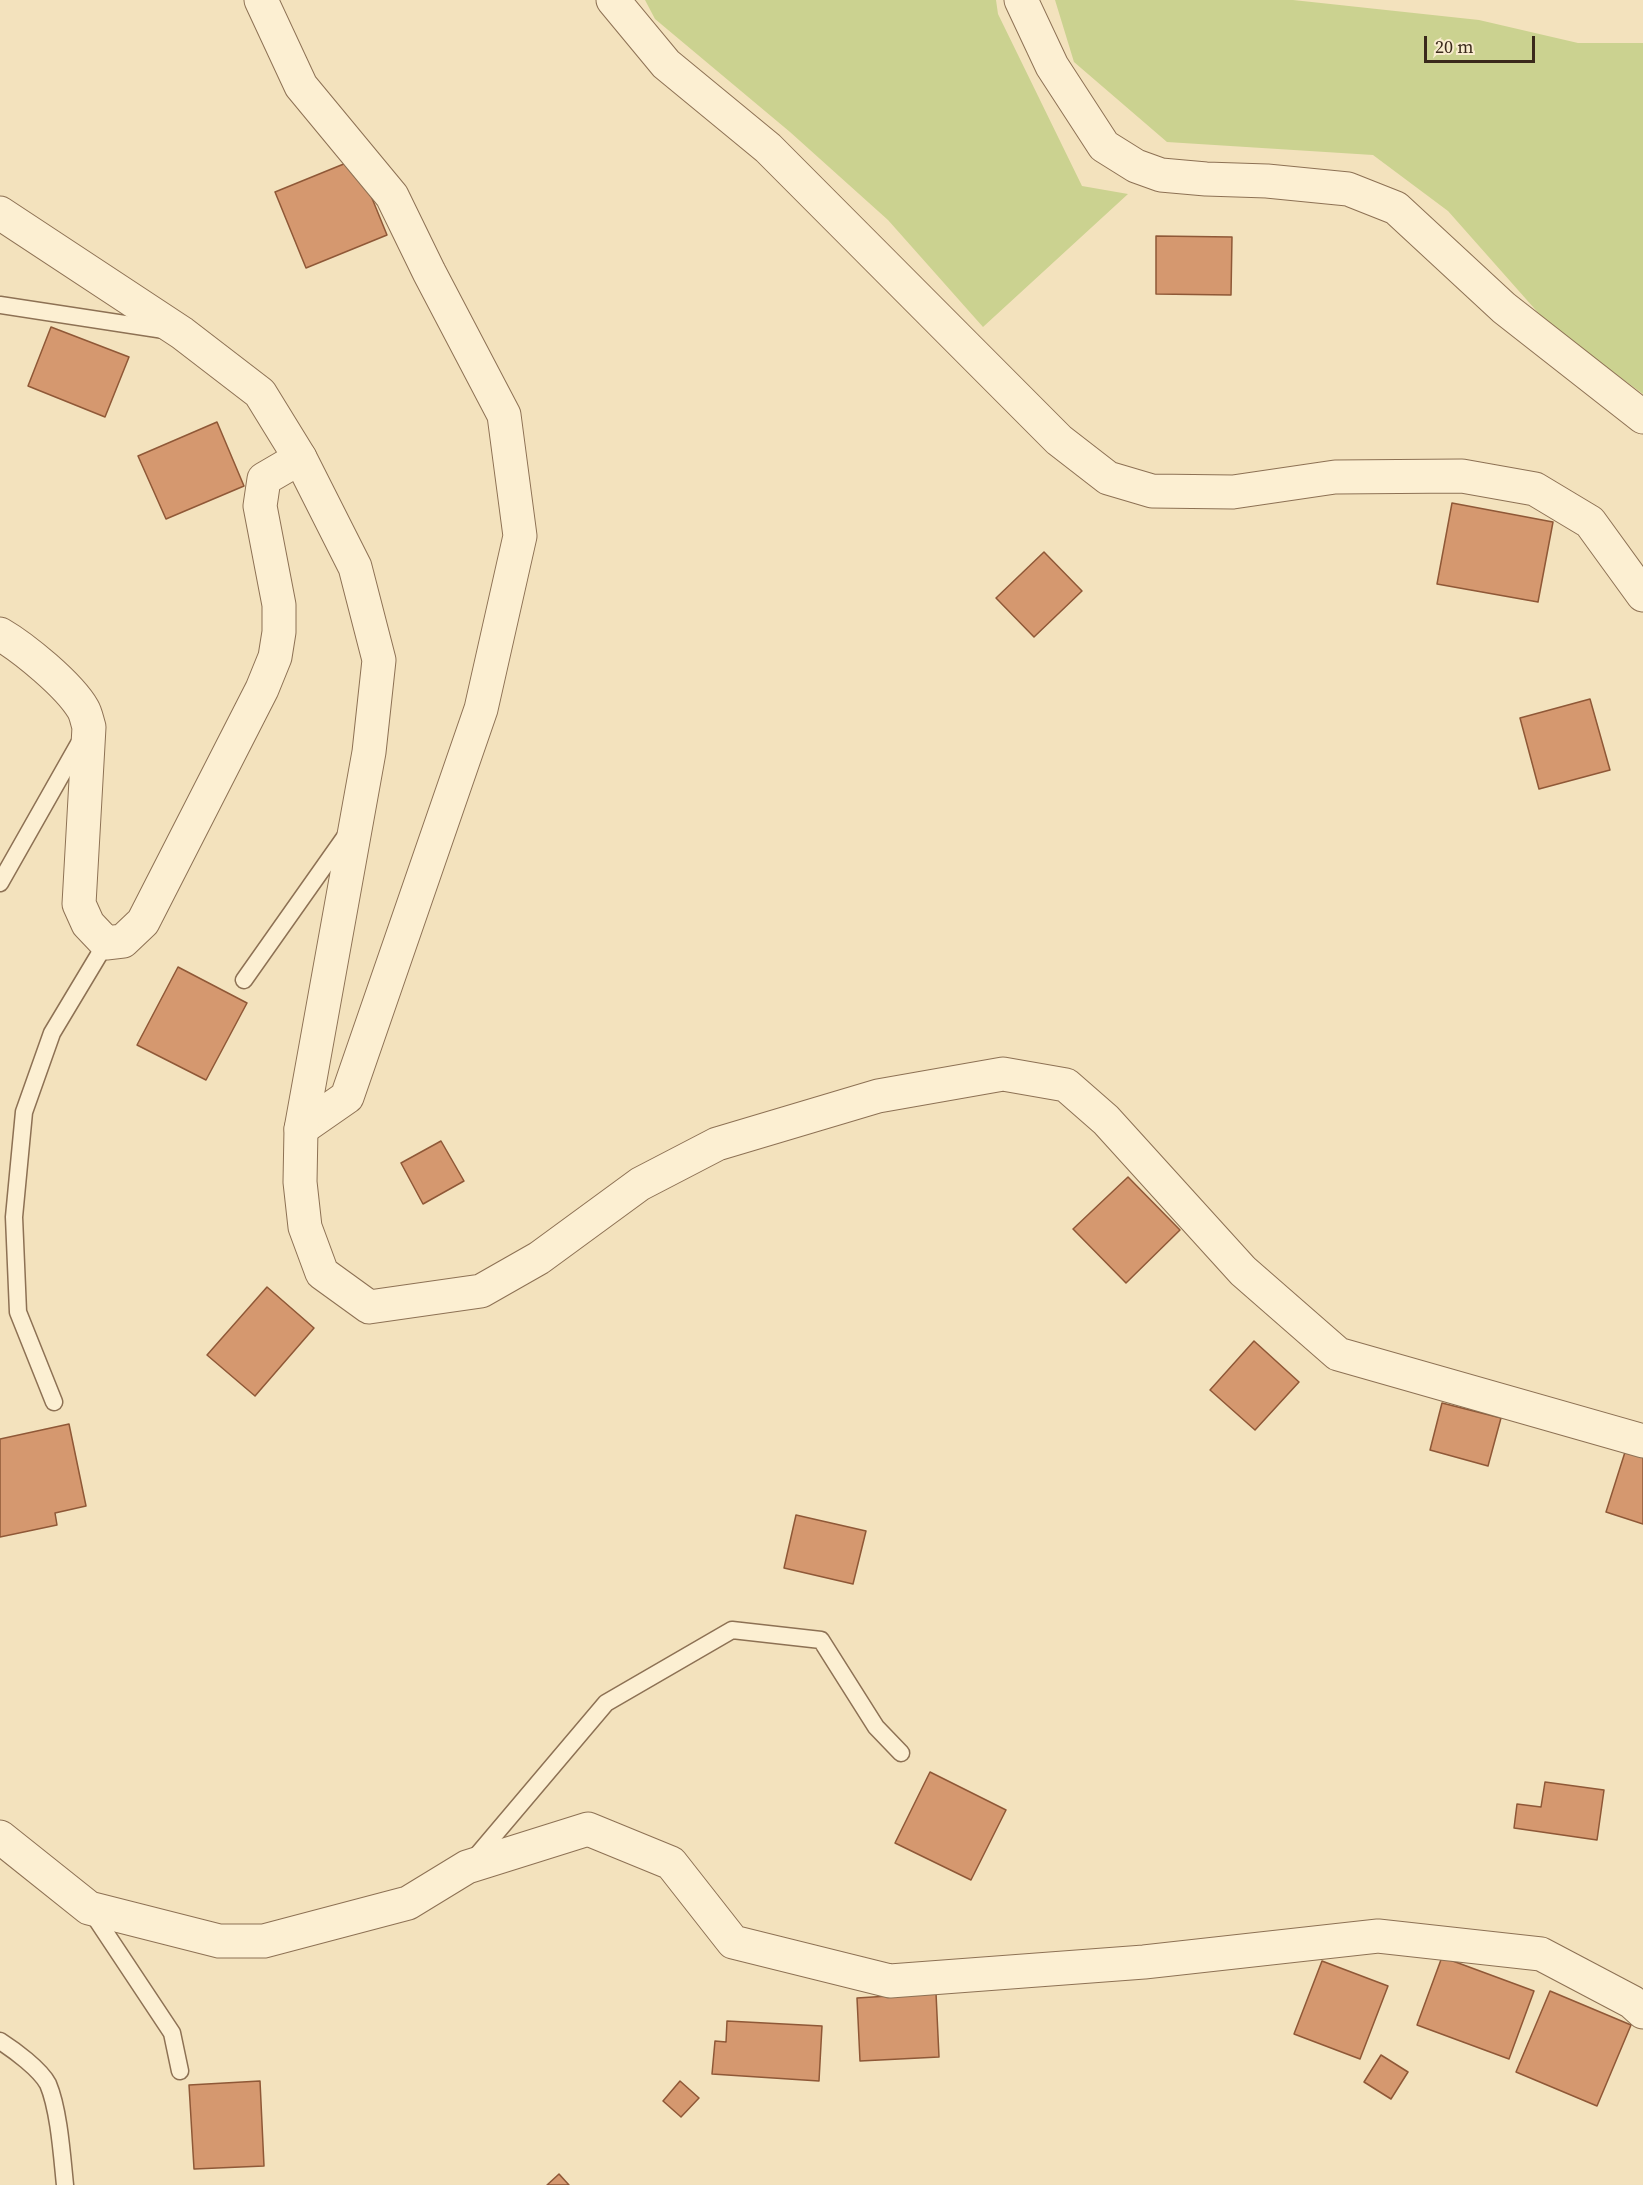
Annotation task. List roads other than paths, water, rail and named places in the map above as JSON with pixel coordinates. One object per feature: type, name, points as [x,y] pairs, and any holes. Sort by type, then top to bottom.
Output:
[{"type":"street","points":[[261,0],[301,86],[392,196],[504,415],[520,536],[481,709],[347,1097],[301,1129]]},
{"type":"street","points":[[613,0],[666,64],[768,148],[1059,440],[1108,478],[1152,491],[1233,492],[1335,477],[1462,476],[1535,489],[1590,522],[1643,595]]},
{"type":"street","points":[[1021,0],[1052,66],[1104,146],[1136,166],[1161,175],[1267,181],[1348,189],[1396,208],[1504,308],[1643,417]]},
{"type":"street","points":[[0,213],[183,333],[260,393],[300,458],[355,567],[379,660],[369,752],[301,1129],[300,1182],[305,1227],[322,1273],[369,1307],[481,1291],[539,1258],[640,1184],[717,1144],[878,1096],[1003,1074],[1066,1085],[1106,1120],[1243,1271],[1338,1354],[1643,1441]]},
{"type":"street","points":[[0,634],[15,642],[63,685],[82,709],[89,727],[79,904],[88,924],[106,943],[123,941],[142,922],[262,689],[276,657],[279,605],[260,506],[264,479],[300,458]]},
{"type":"street","points":[[0,1837],[89,1908],[219,1941],[264,1941],[408,1903],[468,1867],[588,1829],[671,1863],[733,1942],[890,1981],[1144,1962],[1378,1936],[1541,1954],[1632,2002],[1643,2012]]},
{"type":"lane","points":[[0,306],[183,333]]},
{"type":"lane","points":[[0,883],[89,727]]},
{"type":"lane","points":[[244,980],[356,822]]},
{"type":"lane","points":[[54,1402],[18,1312],[14,1217],[24,1112],[52,1033],[106,943]]},
{"type":"lane","points":[[468,1867],[606,1703],[732,1630],[821,1640],[876,1727],[901,1754]]},
{"type":"lane","points":[[89,1908],[172,2033],[180,2071]]},
{"type":"lane","points":[[0,2041],[21,2054],[47,2083],[57,2123],[65,2185]]}]
